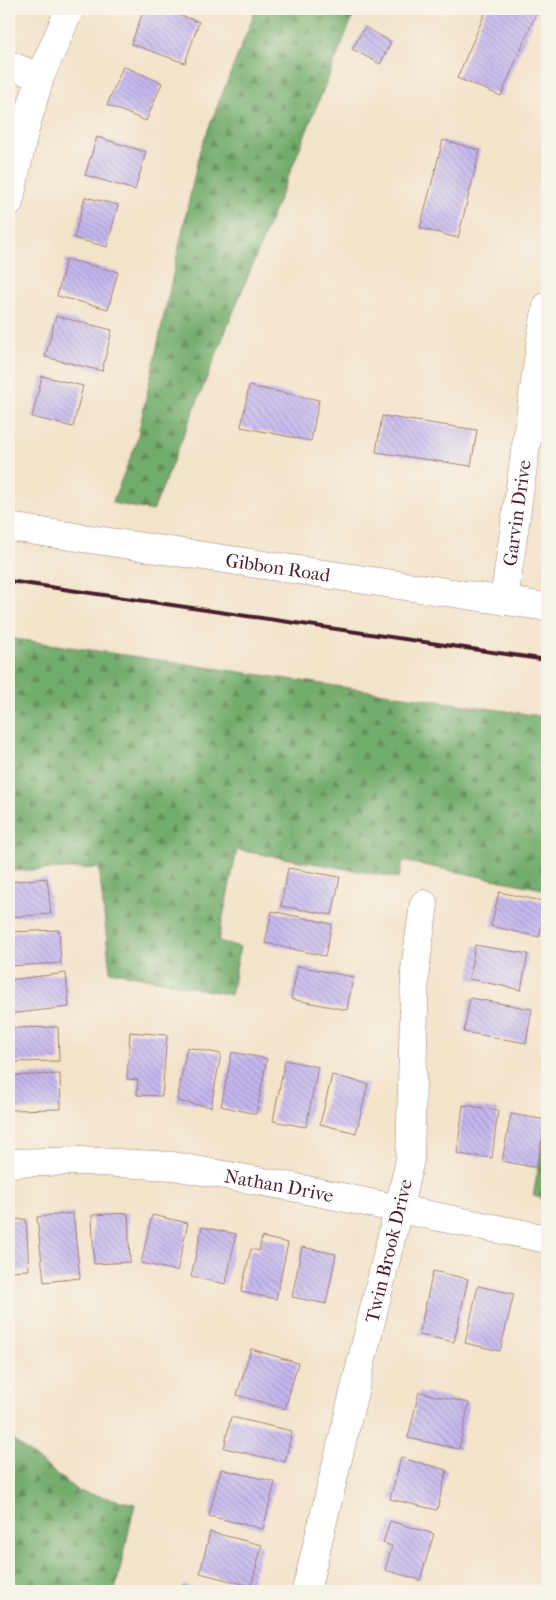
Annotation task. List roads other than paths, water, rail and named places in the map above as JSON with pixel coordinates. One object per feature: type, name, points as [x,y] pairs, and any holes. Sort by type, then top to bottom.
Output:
[{"type":"street","points":[[9,203],[24,133],[40,77],[70,9]]},
{"type":"street","points":[[9,66],[40,77]]},
{"type":"street","name":"Garvin Drive","points":[[504,600],[547,306]]},
{"type":"street","name":"Gibbon Road","points":[[9,527],[547,607]]},
{"type":"street","name":"Twin Brook Drive","points":[[306,1591],[410,1160],[415,970],[424,904]]},
{"type":"street","name":"Nathan Drive","points":[[9,1163],[80,1161],[173,1166],[287,1186],[496,1227],[547,1239]]},
{"type":"railway","points":[[9,581],[547,660]]}]
